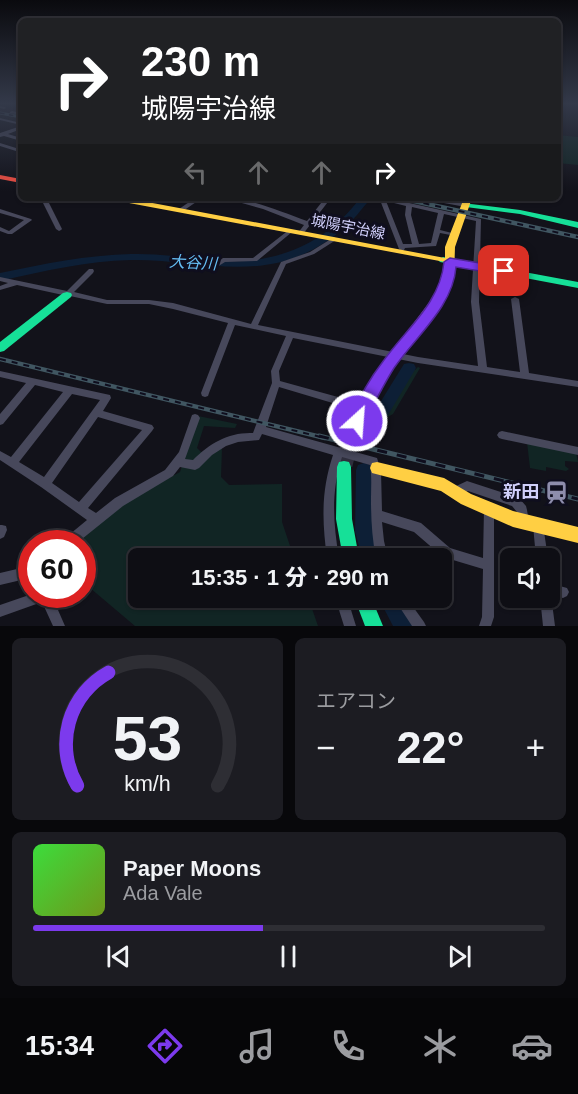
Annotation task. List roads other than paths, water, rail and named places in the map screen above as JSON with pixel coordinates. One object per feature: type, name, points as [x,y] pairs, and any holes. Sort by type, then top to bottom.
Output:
[{"type":"main road","points":[[0,177],[18,180]]},
{"type":"main road","name":"城陽宇治線","points":[[130,201],[295,232],[402,249],[450,262],[578,285]]},
{"type":"main road","points":[[351,435],[363,406],[395,356],[443,292],[449,276],[450,247],[467,202],[578,225]]},
{"type":"main road","points":[[0,348],[67,295]]},
{"type":"main road","points":[[344,467],[344,519],[349,548]]},
{"type":"main road","points":[[377,468],[444,485],[489,509],[524,522],[578,535]]},
{"type":"main road","points":[[367,608],[374,626]]},
{"type":"street","points":[[1,135],[18,139]]},
{"type":"street","points":[[0,144],[18,149]]},
{"type":"street","points":[[45,201],[59,229]]},
{"type":"street","points":[[181,210],[194,201]]},
{"type":"street","points":[[238,201],[309,224]]},
{"type":"street","points":[[220,262],[255,260],[309,224],[326,201]]},
{"type":"street","points":[[382,201],[402,249],[416,245],[434,245],[441,213]]},
{"type":"street","points":[[389,201],[479,220],[476,323],[483,370]]},
{"type":"street","points":[[409,206],[408,215],[416,245]]},
{"type":"street","points":[[0,211],[29,220],[10,233],[0,229]]},
{"type":"street","points":[[437,231],[454,235]]},
{"type":"street","points":[[253,327],[283,263],[312,253],[329,238]]},
{"type":"street","points":[[67,295],[91,271]]},
{"type":"street","points":[[2,279],[107,302],[149,302],[173,306],[290,335],[395,356],[525,376],[577,387]]},
{"type":"street","points":[[0,288],[16,282]]},
{"type":"street","points":[[515,299],[525,376]]},
{"type":"street","points":[[205,393],[233,321]]},
{"type":"street","points":[[179,462],[195,465],[209,449],[230,437],[256,437],[276,383],[275,371],[290,335]]},
{"type":"street","points":[[0,374],[107,398],[45,484]]},
{"type":"street","points":[[0,421],[33,381]]},
{"type":"street","points":[[276,383],[356,406]]},
{"type":"street","points":[[12,463],[70,390]]},
{"type":"street","points":[[80,509],[149,428],[96,413]]},
{"type":"street","points":[[84,530],[119,502],[169,473],[179,462],[195,418]]},
{"type":"street","points":[[260,429],[374,461],[377,468],[376,515],[379,548]]},
{"type":"street","points":[[502,435],[578,451]]},
{"type":"street","points":[[331,548],[326,519],[327,496],[339,452]]},
{"type":"street","points":[[0,455],[96,520]]},
{"type":"street","points":[[456,492],[467,486],[514,502],[522,510],[524,522]]},
{"type":"street","points":[[485,626],[488,617],[489,509]]},
{"type":"street","points":[[376,515],[417,527],[447,553],[487,565]]},
{"type":"street","points":[[538,525],[541,548]]},
{"type":"street","points":[[0,579],[18,575]]},
{"type":"street","points":[[0,611],[45,595],[60,626]]},
{"type":"street","points":[[344,608],[350,626]]},
{"type":"street","points":[[407,608],[420,626]]},
{"type":"street","points":[[547,608],[549,626]]},
{"type":"waterway","name":"大谷川","points":[[0,277],[65,264],[131,257],[239,265],[270,262],[301,251],[330,235],[343,224],[362,201]]},
{"type":"waterway","points":[[370,440],[378,418],[409,368]]},
{"type":"waterway","points":[[364,470],[364,531],[368,548]]},
{"type":"waterway","points":[[394,608],[404,626]]},
{"type":"tunnel","points":[[344,465],[351,436]]},
{"type":"railway","points":[[414,201],[578,237]]},
{"type":"railway","points":[[0,359],[325,438]]},
{"type":"railway","points":[[319,436],[578,499]]},
{"type":"place","name":"新田","points":[[557,492]]}]
